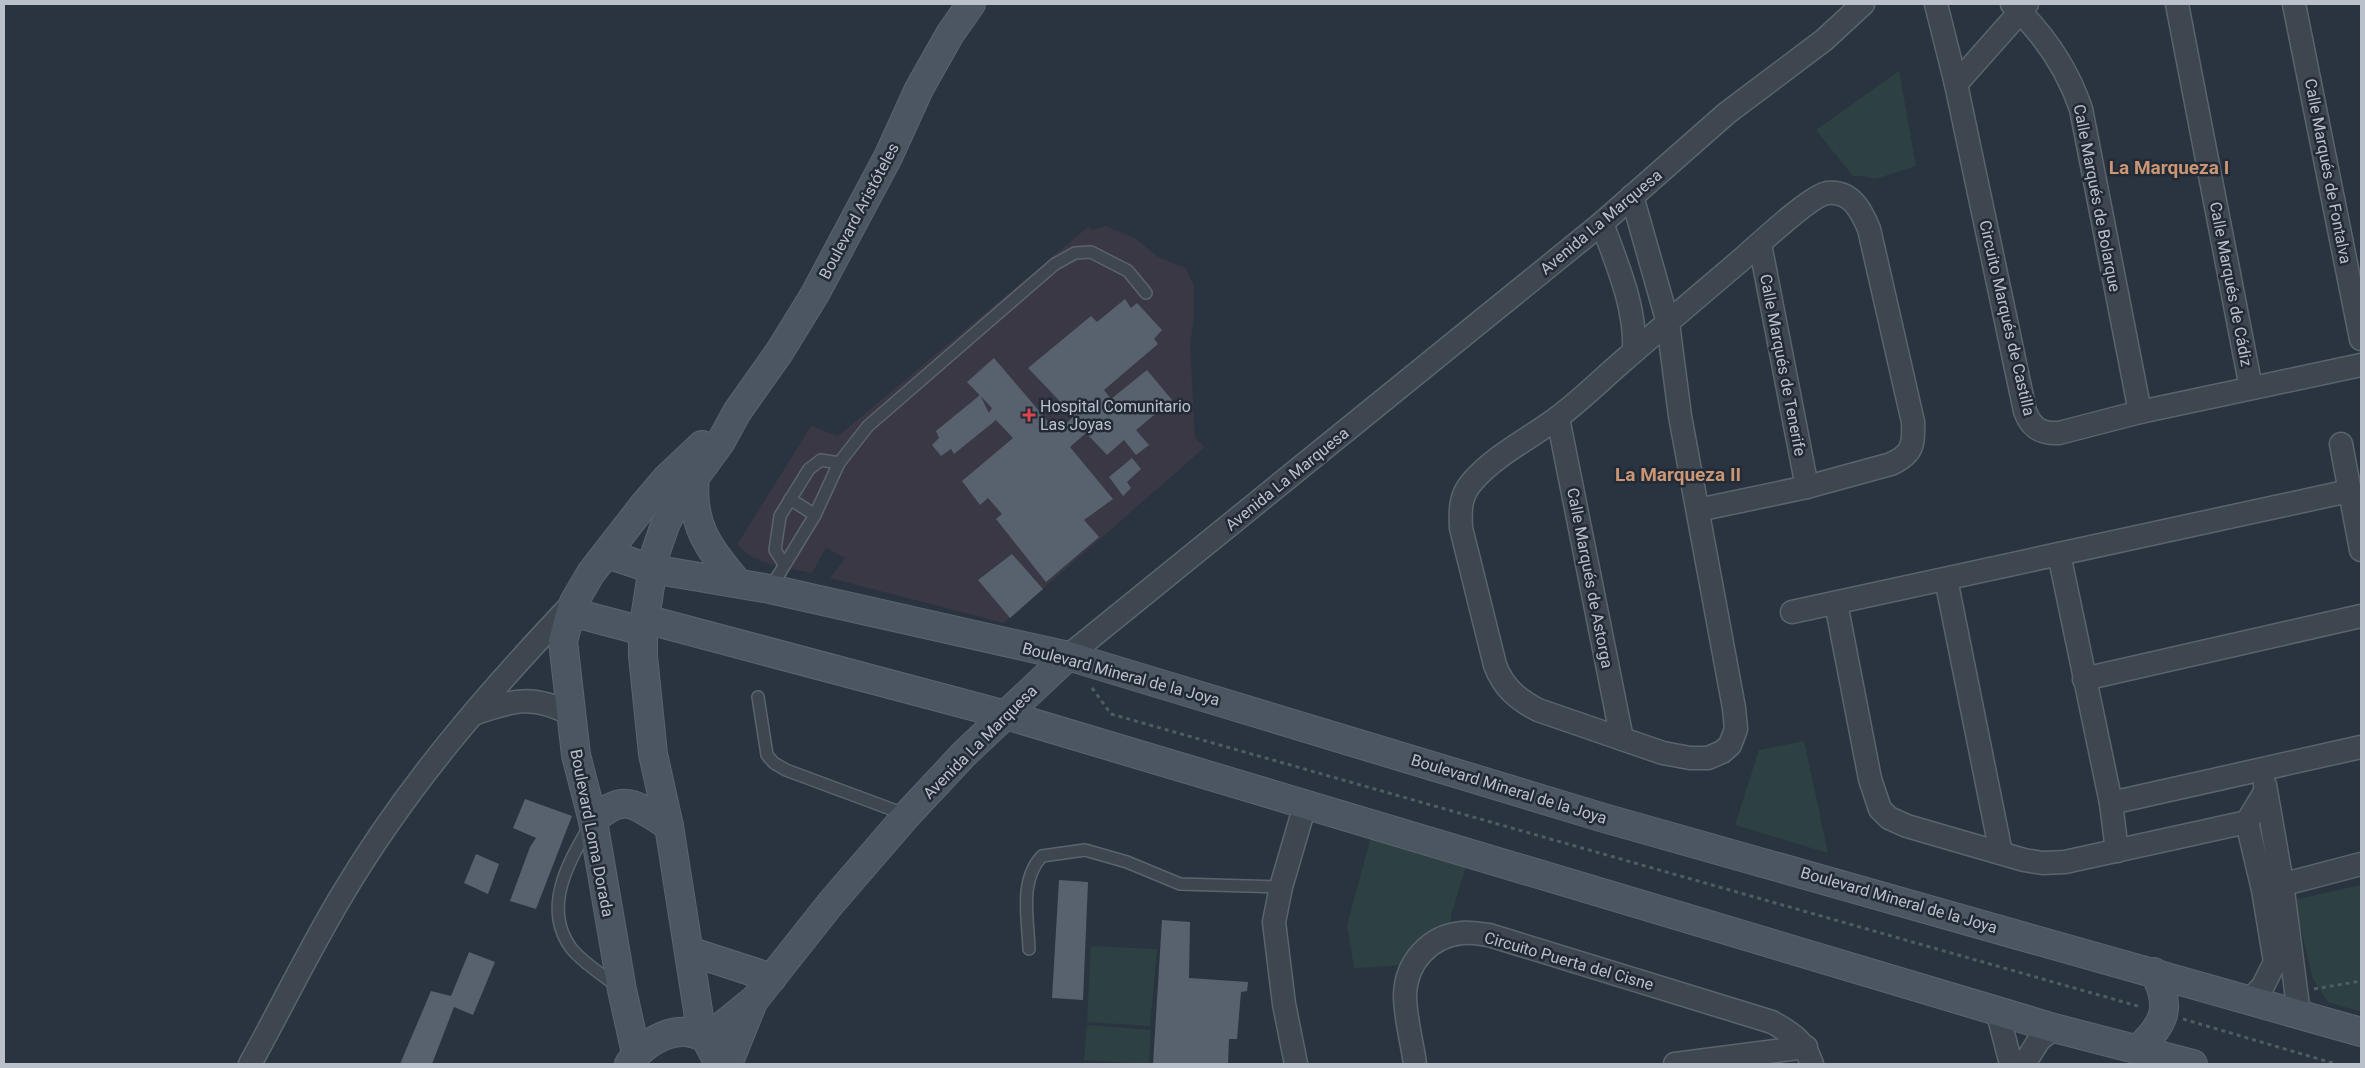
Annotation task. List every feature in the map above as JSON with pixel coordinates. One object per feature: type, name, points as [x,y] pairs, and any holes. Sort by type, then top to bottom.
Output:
[{"type":"street","name":"Boulevard Aristóteles","points":[[652,569],[665,525],[676,503],[720,443],[737,412],[780,351],[815,294],[888,157],[919,89],[950,34],[971,4]]},
{"type":"street","name":"Avenida La Marquesa","points":[[704,1038],[754,999],[772,978],[796,944],[907,815],[964,754],[1068,656],[1602,223],[1727,113],[1824,40],[1863,4]]},
{"type":"street","name":"Circuito Marqués de Castilla","points":[[1936,4],[1956,84],[2028,420],[2034,427],[2041,432],[2059,434],[2140,412],[2361,365]]},
{"type":"street","name":"Calle Marqués de Cádiz","points":[[2177,4],[2252,388]]},
{"type":"street","name":"Calle Marqués de Fontalva","points":[[2294,4],[2361,339]]},
{"type":"street","points":[[1956,84],[2020,6]]},
{"type":"street","name":"Calle Marqués de Bolarque","points":[[2020,6],[2058,58],[2073,86],[2080,109],[2140,412]]},
{"type":"street","points":[[1632,196],[1668,323],[1680,416],[1734,708],[1736,729],[1730,744],[1722,752],[1708,758],[1690,758],[1663,753],[1538,710],[1522,702],[1509,691],[1494,665],[1460,528],[1460,510],[1463,496],[1472,482],[1489,466],[1558,418],[1634,351],[1668,323],[1760,244],[1812,201],[1825,193],[1839,193],[1851,199],[1861,211],[1869,229],[1913,422],[1914,438],[1910,451],[1903,459],[1891,464],[1807,487],[1698,510]]},
{"type":"street","points":[[1602,223],[1628,294],[1635,333],[1634,351]]},
{"type":"street","name":"Calle Marqués de Tenerife","points":[[1760,244],[1807,487]]},
{"type":"street","name":"Boulevard Aristóteles","points":[[607,554],[666,479],[737,412]]},
{"type":"street","name":"Calle Marqués de Astorga","points":[[1558,418],[1622,739]]},
{"type":"street","points":[[2341,444],[2361,550]]},
{"type":"street","points":[[695,476],[694,497],[703,536],[712,552],[738,583]]},
{"type":"street","points":[[1792,612],[2349,491]]},
{"type":"street","points":[[607,554],[652,569],[644,625],[642,656],[653,754],[668,826],[704,1038],[719,1064]]},
{"type":"street","name":"Boulevard Loma Dorada","points":[[607,554],[572,607],[563,641],[576,755],[592,821],[633,1059]]},
{"type":"street","points":[[2059,554],[2111,803],[2117,851]]},
{"type":"street","name":"Boulevard Mineral de la Joya","points":[[652,569],[770,589],[1068,656],[1604,818],[2250,1000],[2298,1003],[2361,1032]]},
{"type":"street","points":[[1946,579],[2001,853]]},
{"type":"street","points":[[1836,603],[1870,779],[1880,809],[1889,818],[1908,826],[2001,853],[2043,863],[2065,862],[2247,822],[2265,792]]},
{"type":"street","points":[[250,1064],[342,895],[438,754],[535,642],[572,607],[1006,715],[2054,1028],[2193,1064]]},
{"type":"street","points":[[2084,678],[2361,616]]},
{"type":"street","points":[[472,714],[519,701],[553,705],[572,715]]},
{"type":"street","points":[[2111,803],[2361,747]]},
{"type":"street","points":[[2250,1000],[2263,986],[2275,962],[2272,887],[2263,768]]},
{"type":"street","points":[[592,821],[606,808],[620,802],[630,804],[668,826]]},
{"type":"street","points":[[1296,1064],[1284,1004],[1274,922],[1281,887],[1305,805]]},
{"type":"street","points":[[2247,822],[2272,887],[2298,1003]]},
{"type":"street","points":[[2272,887],[2361,864]]},
{"type":"street","name":"Circuito Puerta del Cisne","points":[[1415,1064],[1405,995],[1408,977],[1415,960],[1428,946],[1444,937],[1463,933],[1489,935],[1772,1022],[1785,1030],[1809,1056]]},
{"type":"street","points":[[689,951],[772,978]]},
{"type":"street","points":[[2138,1050],[2157,1028],[2164,1013],[2164,991],[2154,972]]},
{"type":"street","name":"Avenida La Marquesa","points":[[728,1064],[754,999]]},
{"type":"street","points":[[1997,1010],[2011,1064]]},
{"type":"street","points":[[2024,1064],[2039,1040],[2054,1028]]},
{"type":"street","points":[[633,1059],[650,1041],[667,1034],[685,1033],[704,1038]]},
{"type":"street","points":[[1675,1064],[1809,1056]]},
{"type":"lane","points":[[770,589],[815,515],[839,463],[868,426],[918,381],[1066,257],[1091,252],[1128,271],[1146,292]]},
{"type":"lane","points":[[784,564],[775,550],[776,531],[780,516],[809,469],[817,461],[839,463]]},
{"type":"lane","points":[[790,499],[815,515]]},
{"type":"lane","points":[[758,697],[767,755],[774,763],[786,770],[907,815]]},
{"type":"lane","points":[[592,821],[571,859],[560,886],[558,908],[561,928],[572,948],[622,990]]},
{"type":"lane","points":[[1029,949],[1027,889],[1030,873],[1042,856],[1085,850],[1127,862],[1180,884],[1281,887]]},
{"type":"path","points":[[1090,685],[1111,714],[2164,1013],[2336,1064]]},
{"type":"path","points":[[2298,1003],[2361,982]]},
{"type":"shaded area","name":"Hospital Comunitario Las Joyas","points":[[1106,226],[1136,239],[1158,257],[1186,268],[1194,286],[1194,316],[1190,344],[1195,438],[1205,447],[1004,623],[830,578],[845,558],[826,548],[812,573],[770,564],[752,557],[737,545],[811,426],[838,436],[1088,227],[1093,230]]},
{"type":"green space","points":[[1899,71],[1916,166],[1875,179],[1853,176],[1816,130]]},
{"type":"green space","points":[[1804,741],[1828,853],[1735,825],[1759,750]]},
{"type":"green space","points":[[1371,837],[1466,866],[1451,915],[1451,924],[1434,929],[1421,938],[1410,950],[1403,965],[1354,968],[1347,925]]},
{"type":"green space","points":[[2361,885],[2361,1012],[2328,1002],[2313,979],[2294,900]]},
{"type":"green space","points":[[1091,946],[1157,949],[1150,1026],[1087,1022]]},
{"type":"green space","points":[[1087,1025],[1151,1030],[1149,1064],[1084,1060]]},
{"type":"building","points":[[1125,299],[1131,308],[1137,303],[1162,330],[1154,339],[1158,344],[1104,390],[1111,399],[1147,370],[1172,400],[1136,430],[1149,445],[1136,455],[1124,440],[1107,455],[1086,433],[1070,447],[1113,499],[1084,520],[1099,537],[1046,582],[996,519],[1002,514],[988,498],[980,505],[962,481],[1013,438],[996,420],[954,454],[951,449],[941,456],[932,445],[939,438],[936,431],[980,395],[967,382],[994,358],[1057,432],[1074,416],[1028,368],[1091,316],[1097,322]],"holes":[[[981,396],[992,408],[989,413]]]},
{"type":"building","points":[[1132,458],[1141,469],[1127,482],[1131,488],[1123,496],[1109,477]]},
{"type":"building","points":[[1012,554],[1043,589],[1010,618],[978,580]]},
{"type":"building","points":[[525,799],[572,816],[536,909],[510,901],[530,847],[536,838],[513,828]]},
{"type":"building","points":[[476,854],[499,864],[488,894],[464,883]]},
{"type":"building","points":[[1059,880],[1088,882],[1083,1000],[1052,998]]},
{"type":"building","points":[[1162,920],[1190,922],[1189,978],[1248,982],[1247,991],[1241,992],[1237,1039],[1229,1039],[1228,1064],[1153,1064]]},
{"type":"building","points":[[469,952],[495,962],[473,1015],[454,1007],[432,1064],[400,1064],[431,991],[451,996]]},
{"type":"place","name":"Hospital Comunitario Las Joyas","points":[[1029,415]]},
{"type":"district","name":"La Marqueza I","points":[[2169,167]]},
{"type":"district","name":"La Marqueza II","points":[[1678,474]]}]
